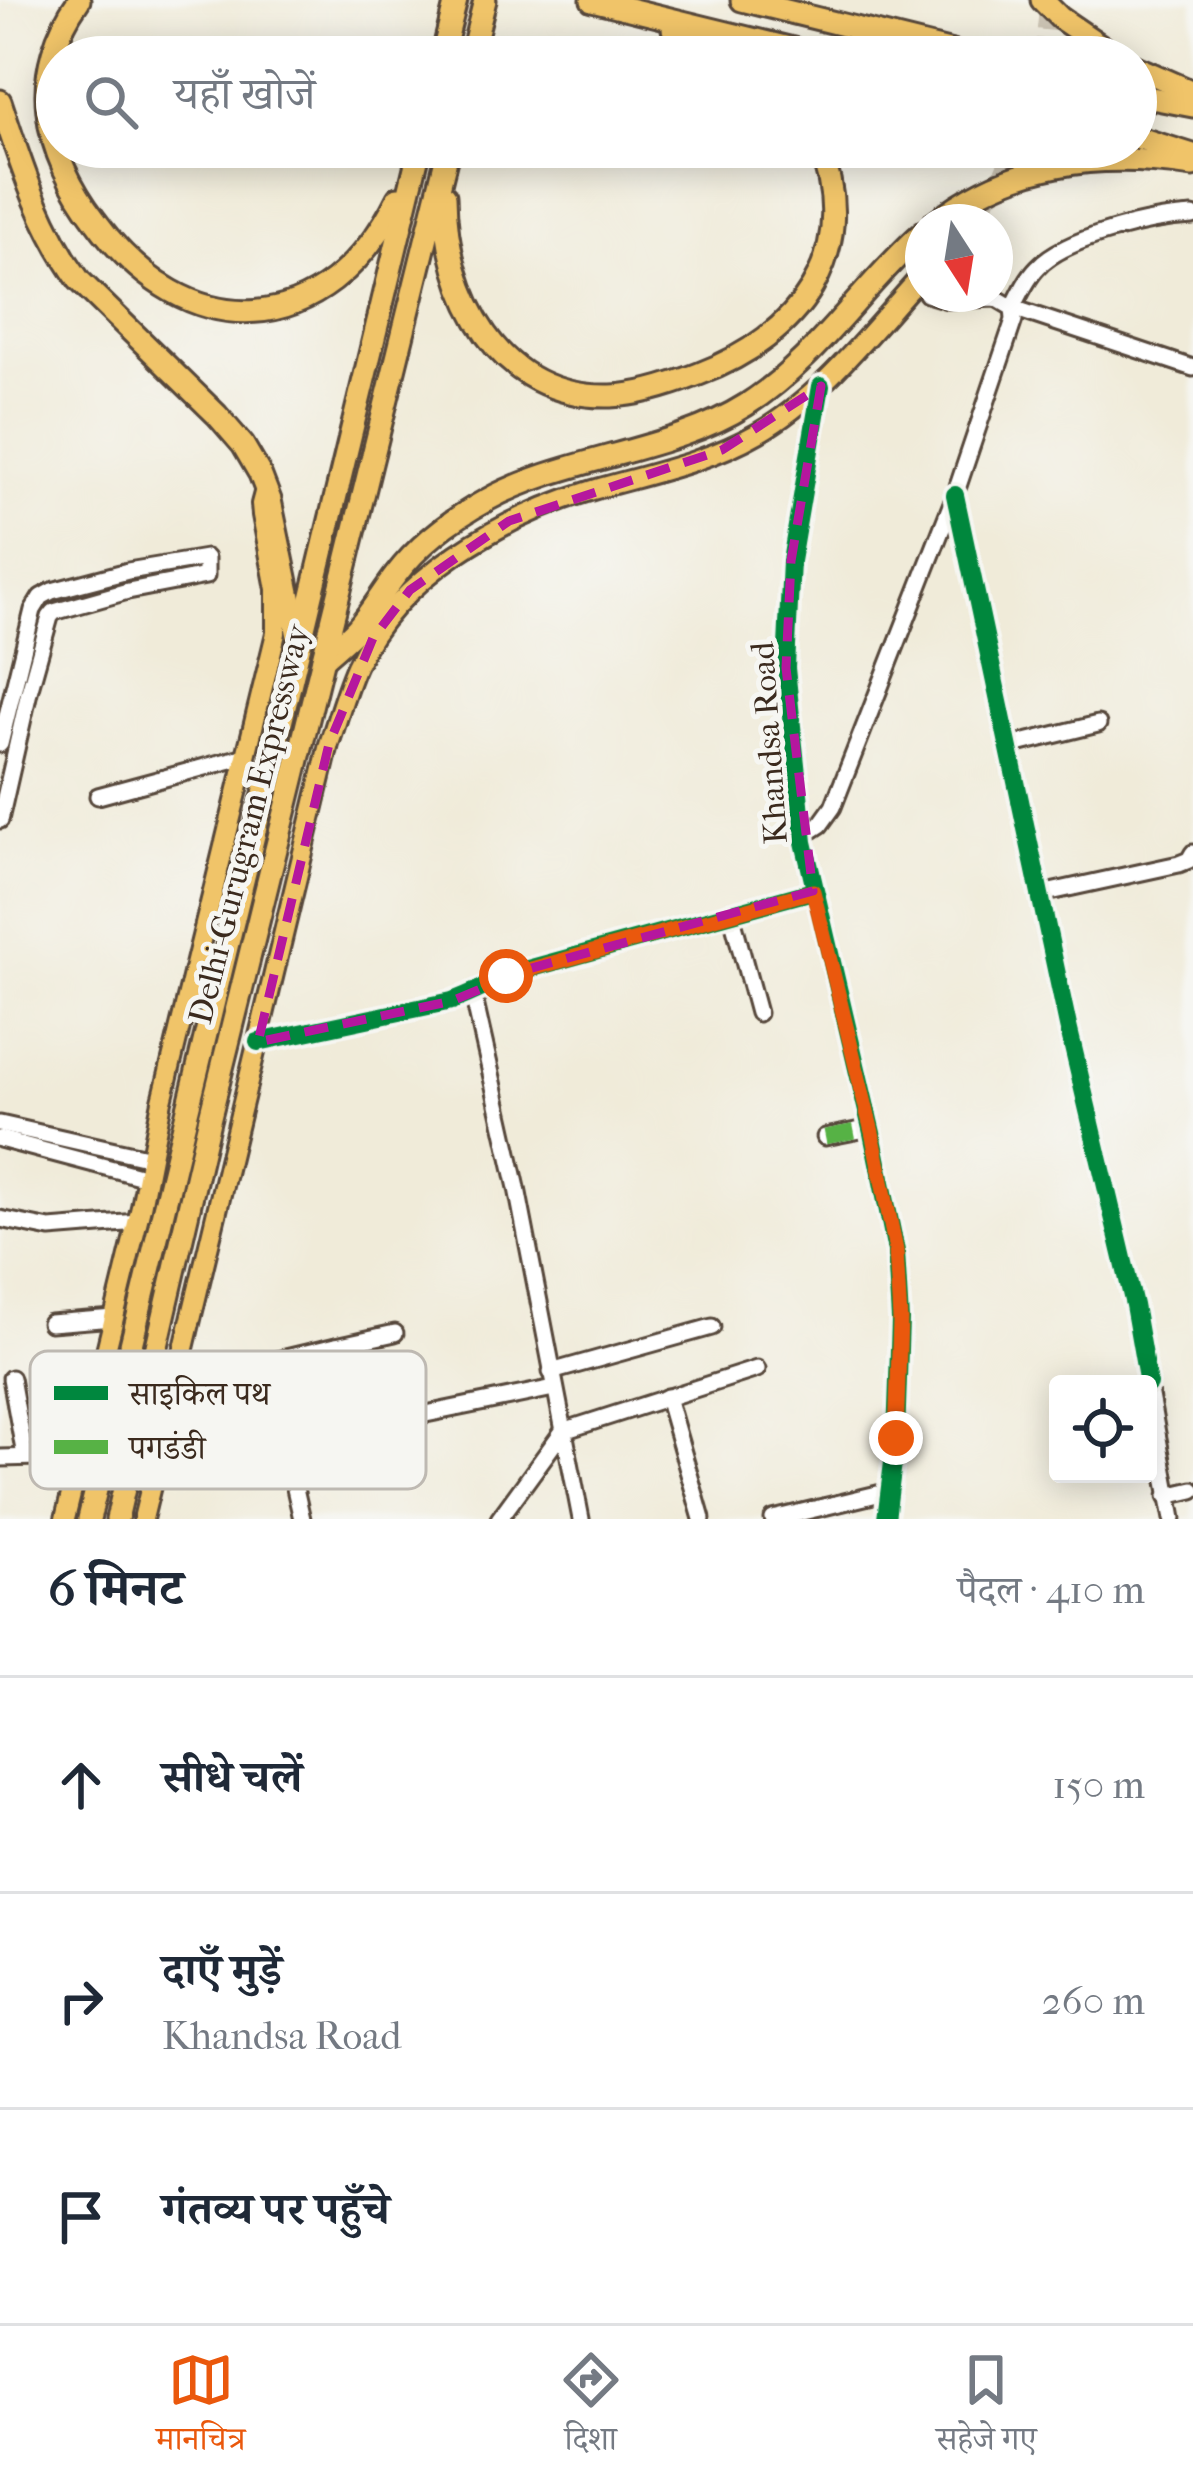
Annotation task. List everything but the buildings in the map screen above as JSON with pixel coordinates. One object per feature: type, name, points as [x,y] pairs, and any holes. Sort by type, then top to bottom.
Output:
[{"type":"highway","points":[[60,36],[79,0]]},
{"type":"highway","points":[[447,36],[456,0]]},
{"type":"highway","points":[[476,36],[485,0]]},
{"type":"highway","points":[[592,0],[740,36]]},
{"type":"highway","points":[[742,0],[888,36]]},
{"type":"highway","points":[[1042,0],[1086,36]]},
{"type":"highway","points":[[629,9],[684,36]]},
{"type":"highway","points":[[1157,76],[1193,92]]},
{"type":"highway","points":[[1157,99],[1193,106]]},
{"type":"highway","points":[[0,101],[30,193],[61,255],[79,280],[243,445],[265,487],[276,524],[300,643]]},
{"type":"highway","points":[[1157,143],[1193,154]]},
{"type":"highway","points":[[1157,161],[1193,166]]},
{"type":"highway","points":[[66,168],[106,235],[140,270],[178,296],[241,312],[277,308],[315,294],[339,278],[376,238],[411,168]]},
{"type":"highway","name":"Delhi-Gurugram Expressway","points":[[129,1351],[415,168]]},
{"type":"highway","name":"Delhi-Gurugram Expressway","points":[[156,1351],[444,168]]},
{"type":"highway","points":[[447,168],[445,224],[451,260],[462,294],[483,332],[508,358],[538,378],[568,391],[608,396],[651,390],[715,368],[765,340],[797,311],[820,272],[831,232],[833,198],[825,168]]},
{"type":"highway","points":[[961,204],[1010,178],[1047,168]]},
{"type":"highway","points":[[323,659],[358,626],[398,571],[460,515],[538,479],[701,427],[740,409],[806,358],[905,248]]},
{"type":"highway","name":"Delhi-Gurugram Expressway","points":[[89,1519],[96,1489]]},
{"type":"highway","name":"Delhi-Gurugram Expressway","points":[[117,1519],[124,1489]]},
{"type":"main road","points":[[183,1351],[328,744],[357,664],[373,638],[410,590],[509,521],[557,501],[680,466],[783,418],[905,303]]},
{"type":"main road","points":[[106,1351],[278,623],[262,515],[265,487]]},
{"type":"main road","points":[[65,1519],[72,1489]]},
{"type":"main road","points":[[143,1519],[150,1489]]},
{"type":"street","points":[[803,836],[820,825],[832,808],[955,495],[1014,320],[1013,308],[1034,270],[1100,233],[1193,216]]},
{"type":"street","points":[[1013,308],[1193,368]]},
{"type":"street","name":"Khandsa Road","points":[[820,386],[791,561],[786,668],[813,891],[896,1250],[896,1438],[886,1519]]},
{"type":"street","points":[[955,495],[1146,1375]]},
{"type":"street","points":[[0,744],[29,622],[41,597],[128,571],[206,558],[206,576],[128,591],[50,617],[0,820]]},
{"type":"street","points":[[41,597],[54,612]]},
{"type":"street","points":[[1009,746],[1098,724]]},
{"type":"street","points":[[98,796],[246,756]]},
{"type":"street","points":[[1041,894],[1179,864],[1193,853]]},
{"type":"street","points":[[258,1042],[473,994],[506,976],[813,891]]},
{"type":"street","points":[[731,913],[758,1013]]},
{"type":"street","points":[[473,994],[517,1189],[581,1519]]},
{"type":"street","points":[[0,1124],[151,1157]]},
{"type":"street","points":[[825,1137],[871,1129]]},
{"type":"street","points":[[0,1139],[147,1178]]},
{"type":"street","points":[[0,1219],[50,1228],[138,1222]]},
{"type":"street","points":[[50,1323],[114,1318]]},
{"type":"street","points":[[426,1413],[552,1380],[712,1327]]},
{"type":"street","points":[[315,1351],[394,1333]]},
{"type":"street","points":[[336,1346],[337,1351]]},
{"type":"street","points":[[499,1519],[562,1430],[758,1370]]},
{"type":"street","points":[[11,1378],[26,1456]]},
{"type":"street","points":[[667,1397],[702,1519]]},
{"type":"street","points":[[1157,1437],[1173,1519]]},
{"type":"street","points":[[0,1458],[30,1456]]},
{"type":"street","points":[[295,1489],[302,1519]]},
{"type":"street","points":[[1167,1496],[1193,1490]]},
{"type":"street","points":[[773,1519],[890,1491]]},
{"type":"highlighted area","points":[[821,386],[791,561],[786,668],[813,891],[528,969],[452,1001],[258,1042],[329,744],[373,638],[410,590],[509,521],[722,450]]},
{"type":"tunnel","points":[[1045,36],[1049,0]]},
{"type":"tunnel","points":[[983,204],[1005,168]]},
{"type":"marked path","points":[[825,1137],[871,1128]]},
{"type":"cycle path","points":[[821,386],[791,561],[786,668],[804,842],[896,1251],[900,1320],[896,1438],[886,1519]]},
{"type":"cycle path","points":[[955,495],[1146,1375]]},
{"type":"cycle path","points":[[258,1042],[452,1001],[528,969],[813,891]]},
{"type":"route","points":[[506,976],[813,891],[896,1250],[900,1320],[896,1438]]}]
